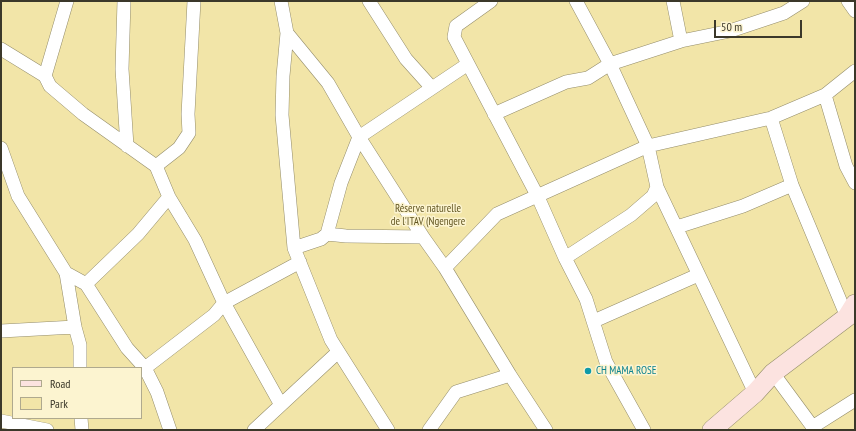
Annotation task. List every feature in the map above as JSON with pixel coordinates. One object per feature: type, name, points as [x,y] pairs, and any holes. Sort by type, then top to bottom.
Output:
[{"type":"street","points":[[45,76],[67,1]]},
{"type":"street","points":[[124,1],[122,69],[127,146]]},
{"type":"street","points":[[156,166],[179,148],[189,134],[188,114],[194,1]]},
{"type":"street","points":[[281,1],[288,33],[283,76],[282,115],[294,248],[331,340],[388,430]]},
{"type":"street","points":[[369,1],[406,60],[432,88]]},
{"type":"street","points":[[491,1],[456,26],[454,36],[538,197],[565,258],[586,299],[606,362],[644,430]]},
{"type":"street","points":[[576,1],[610,64],[648,146],[656,187],[677,227],[698,275],[755,393]]},
{"type":"street","points":[[673,1],[681,41]]},
{"type":"street","points":[[494,114],[566,82],[588,78],[610,64],[681,41],[730,32],[784,13],[803,1]]},
{"type":"street","points":[[848,1],[855,11]]},
{"type":"street","points":[[288,33],[328,83],[359,137],[423,237],[445,268],[510,375],[546,430]]},
{"type":"street","points":[[1,49],[45,76],[50,86],[83,114],[156,166],[169,197],[195,240],[224,304],[281,404]]},
{"type":"street","points":[[294,248],[321,239],[327,234],[341,183],[359,137],[468,64]]},
{"type":"street","points":[[445,268],[497,214],[538,197],[648,146],[771,118],[825,95],[855,72]]},
{"type":"street","points":[[825,95],[846,166],[855,183]]},
{"type":"street","points":[[712,430],[755,393],[772,373],[851,310],[792,185],[771,118]]},
{"type":"street","points":[[1,148],[18,196],[66,273],[75,326],[80,345],[80,367]]},
{"type":"street","points":[[677,227],[743,206],[792,185]]},
{"type":"street","points":[[565,258],[631,215],[653,196],[656,187]]},
{"type":"street","points":[[86,284],[138,234],[169,197]]},
{"type":"street","points":[[327,234],[346,236],[423,237]]},
{"type":"street","points":[[145,368],[214,315],[224,304],[300,262]]},
{"type":"street","points":[[66,273],[86,284],[126,348],[145,368],[157,392],[166,429]]},
{"type":"street","points":[[594,321],[698,275]]},
{"type":"street","points":[[1,331],[75,326]]},
{"type":"street","points":[[254,430],[338,352]]},
{"type":"street","points":[[772,373],[815,428],[855,400]]},
{"type":"street","points":[[429,430],[456,392],[510,375]]},
{"type":"street","points":[[81,419],[82,430]]},
{"type":"street","points":[[1,421],[47,430]]},
{"type":"green space","name":"Réserve naturelle de l'ITAV (Ngengere","points":[[1,1],[855,1],[855,430],[1,430]]},
{"type":"place","name":"CH MAMA ROSE","points":[[588,371]]}]
